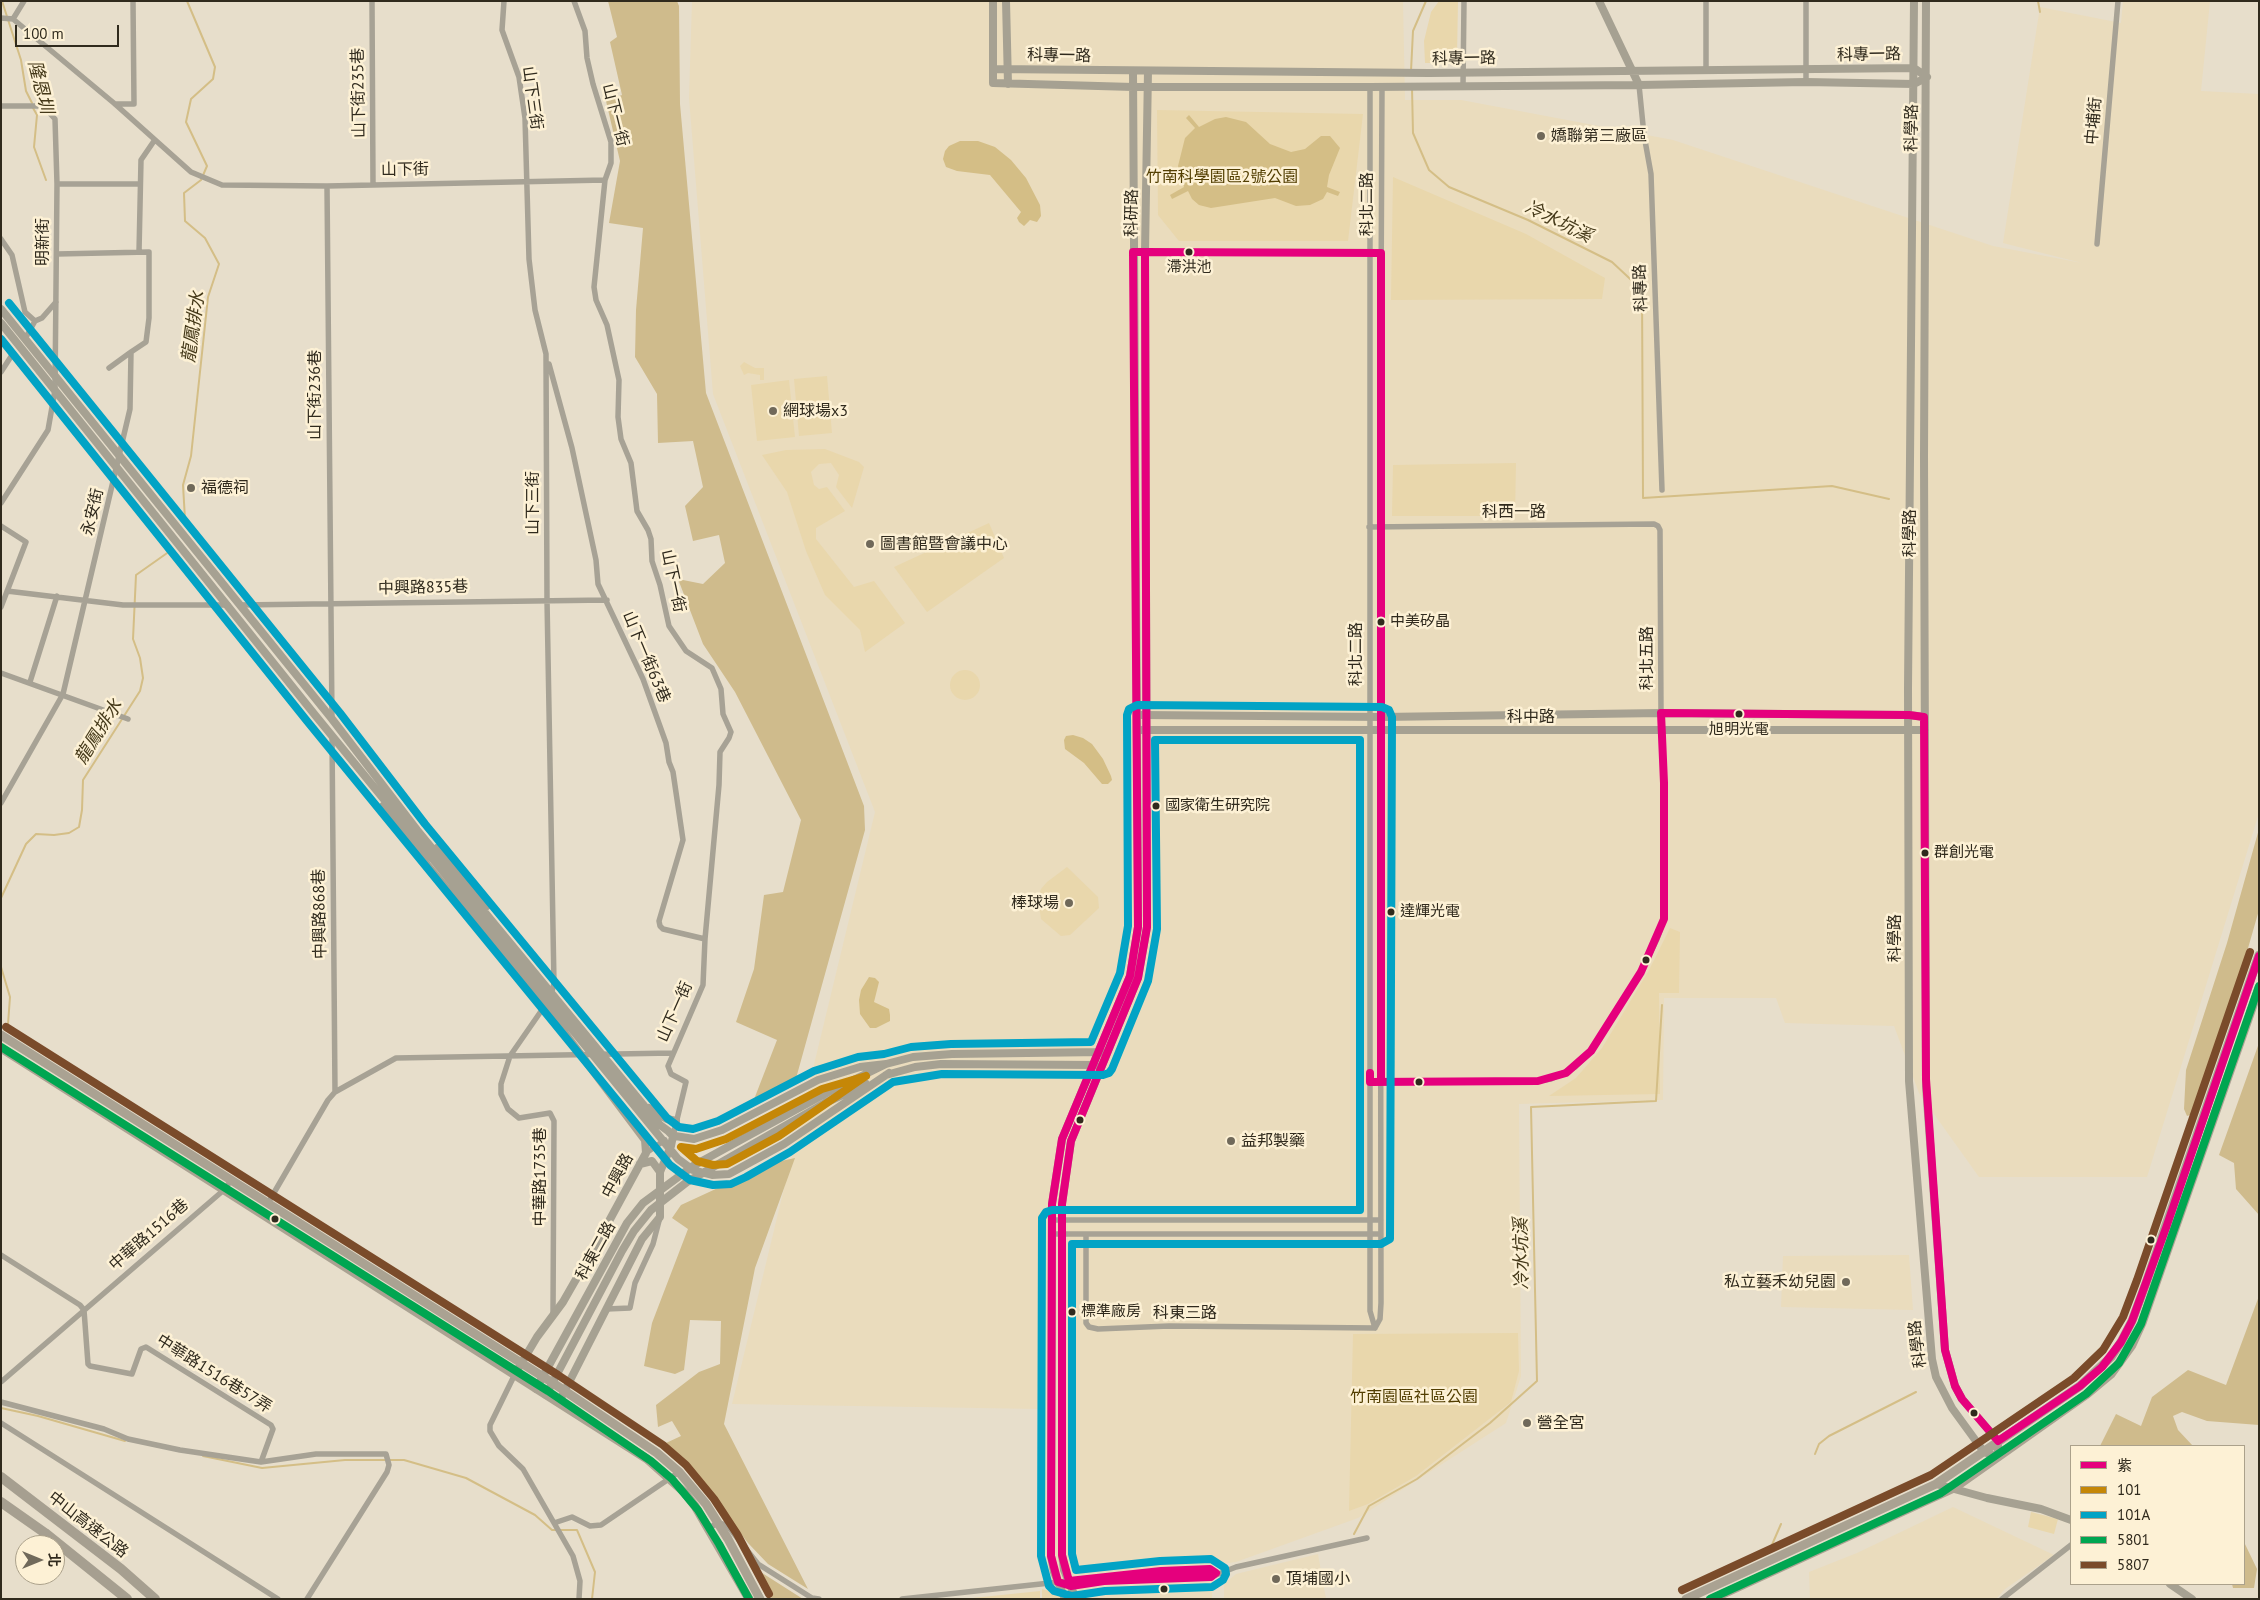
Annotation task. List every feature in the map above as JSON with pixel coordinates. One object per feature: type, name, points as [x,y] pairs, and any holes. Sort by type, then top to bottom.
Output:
[{"type":"highway","name":"中山高速公路","points":[[1,1477],[121,1569],[155,1599]]},
{"type":"highway","name":"中山高速公路","points":[[1,1502],[45,1533],[127,1599]]},
{"type":"main road","points":[[1686,1599],[1936,1484],[2080,1386],[2102,1366],[2121,1342],[2146,1283],[2259,954]]},
{"type":"main road","points":[[1712,1599],[1954,1488],[2102,1382],[2121,1362],[2142,1323],[2259,988]]},
{"type":"main road","points":[[1,1035],[554,1383],[658,1453],[679,1472],[706,1504],[760,1599]]},
{"type":"main road","points":[[1,1048],[635,1450],[684,1492],[709,1528],[749,1599]]},
{"type":"main road","points":[[262,1212],[268,1203]]},
{"type":"main road","points":[[1829,1533],[1834,1543]]},
{"type":"street","points":[[24,1],[7,18],[115,104],[154,141],[141,160],[139,252]]},
{"type":"street","points":[[115,104],[134,104],[134,1]]},
{"type":"street","name":"山下街235巷","points":[[372,1],[373,184]]},
{"type":"street","name":"山下三街","points":[[504,1],[502,30],[518,77],[525,118],[524,155],[528,182],[529,260],[535,310],[546,354],[547,600],[554,989]]},
{"type":"street","name":"山下一街","points":[[574,1],[585,31],[587,58],[593,84],[611,142],[611,163],[605,180],[594,287],[596,300],[607,325],[619,380],[618,417],[621,439],[631,463],[638,511],[651,539],[652,561],[660,585],[669,626],[686,651],[712,668],[721,690],[723,714],[731,732],[720,752],[703,985],[699,998],[672,1053],[668,1071],[686,1082],[671,1146],[660,1172],[660,1217],[653,1244],[635,1283],[630,1308],[607,1308]]},
{"type":"street","points":[[993,1],[993,70]]},
{"type":"street","points":[[1006,1],[1008,84]]},
{"type":"street","points":[[1463,86],[1464,1]]},
{"type":"street","points":[[1600,1],[1639,85]]},
{"type":"street","points":[[1706,1],[1706,70]]},
{"type":"street","points":[[1806,1],[1806,82]]},
{"type":"street","name":"科學路","points":[[1914,1],[1908,730],[1909,1081],[1932,1359],[1943,1394],[1984,1452]]},
{"type":"street","name":"科學路","points":[[1926,1],[1927,78],[1924,228],[1926,1079],[1945,1350],[1955,1386],[1962,1399],[1998,1441]]},
{"type":"street","name":"中埔街","points":[[2097,244],[2118,1]]},
{"type":"street","name":"科專一路","points":[[1914,68],[1927,78],[1914,84],[1806,82],[1370,87],[1132,87],[993,83],[993,70],[1008,70],[1429,73],[1914,68]]},
{"type":"street","name":"科研路","points":[[1133,71],[1141,715]]},
{"type":"street","name":"科研路","points":[[1065,1599],[1051,1556],[1052,1204],[1062,1139],[1130,976],[1138,927],[1148,71]]},
{"type":"street","points":[[1370,87],[1371,72]]},
{"type":"street","points":[[1382,86],[1383,72]]},
{"type":"street","name":"科專路","points":[[1639,85],[1644,135],[1651,174],[1662,490]]},
{"type":"street","name":"科北二路","points":[[1375,1328],[1381,1311],[1382,717],[1380,526],[1382,86]]},
{"type":"street","name":"科北二路","points":[[1370,87],[1370,1311],[1375,1328]]},
{"type":"street","name":"明新街","points":[[1,106],[43,106],[56,119],[57,184],[55,383],[53,404],[48,430],[1,503]]},
{"type":"street","name":"山下街","points":[[154,141],[196,175],[222,185],[327,186],[605,180]]},
{"type":"street","points":[[57,184],[140,184]]},
{"type":"street","name":"山下街236巷","points":[[327,186],[332,720]]},
{"type":"street","points":[[1912,228],[1924,228]]},
{"type":"street","points":[[1,239],[12,255],[25,312],[36,321]]},
{"type":"street","points":[[57,254],[149,252],[149,318],[146,342],[109,368]]},
{"type":"street","points":[[26,339],[36,321],[42,318],[56,302]]},
{"type":"street","name":"中興路","points":[[1,309],[26,339],[55,383],[118,468],[332,736],[678,1159],[693,1170],[712,1175],[729,1174],[784,1144],[889,1073]]},
{"type":"street","name":"中興路","points":[[1,322],[119,454],[332,720],[417,830],[660,1125],[675,1136],[694,1138],[722,1130],[818,1080],[860,1067],[886,1064]]},
{"type":"street","points":[[1,340],[53,404]]},
{"type":"street","name":"永安街","points":[[1,803],[64,694],[118,468],[119,454],[130,409],[131,352]]},
{"type":"street","name":"山下一街63巷","points":[[546,354],[572,448],[596,560],[598,584],[642,679],[666,743],[669,762],[673,772],[683,840],[659,921],[660,926],[663,929],[705,939]]},
{"type":"street","points":[[1,372],[12,355]]},
{"type":"street","points":[[1911,456],[1924,456]]},
{"type":"street","name":"科西一路","points":[[1369,527],[1654,524],[1658,526]]},
{"type":"street","points":[[1,526],[26,542],[1,607]]},
{"type":"street","name":"科北五路","points":[[1370,1082],[1538,1082],[1566,1073],[1591,1051],[1641,972],[1664,919],[1663,731],[1661,713],[1660,539],[1658,526]]},
{"type":"street","points":[[7,591],[128,605],[240,605]]},
{"type":"street","points":[[30,682],[57,596]]},
{"type":"street","name":"中興路835巷","points":[[240,605],[607,600]]},
{"type":"street","points":[[1,672],[126,718]]},
{"type":"street","name":"科中路","points":[[1141,715],[1382,717],[1661,713],[1909,714],[1924,717]]},
{"type":"street","points":[[332,720],[332,736]]},
{"type":"street","name":"科研路","points":[[1076,1599],[1062,1555],[1062,1204],[1071,1140],[1138,978],[1147,927],[1141,730]]},
{"type":"street","name":"科中路","points":[[1141,730],[1924,730]]},
{"type":"street","name":"中興路868巷","points":[[332,736],[335,1092]]},
{"type":"street","name":"中興路","points":[[354,762],[356,769],[427,864],[544,1007],[645,1140],[646,1153],[563,1302],[553,1314],[514,1374]]},
{"type":"street","name":"中興路","points":[[417,830],[445,855],[554,989],[604,1055],[673,1136]]},
{"type":"street","points":[[510,1056],[544,1007],[554,989]]},
{"type":"street","name":"科東二路","points":[[536,1388],[544,1377],[576,1314],[627,1222],[643,1203],[693,1166],[818,1097],[886,1064],[913,1057],[952,1054],[1109,1052]]},
{"type":"street","points":[[268,1203],[328,1100],[335,1092],[401,1057],[672,1053]]},
{"type":"street","points":[[1000,1053],[1001,1064]]},
{"type":"street","points":[[952,1054],[952,1064]]},
{"type":"street","name":"中華路1735巷","points":[[510,1056],[501,1084],[501,1094],[508,1109],[519,1118],[550,1113],[554,1120],[553,1314]]},
{"type":"street","name":"科東二路","points":[[546,1395],[634,1231],[651,1210],[687,1182],[825,1103],[889,1073],[915,1067],[952,1064],[1103,1066]]},
{"type":"street","name":"中興路","points":[[648,1107],[667,1119],[676,1121]]},
{"type":"street","points":[[646,1153],[673,1136]]},
{"type":"street","points":[[2189,1159],[2198,1163]]},
{"type":"street","points":[[640,1164],[652,1161],[660,1172]]},
{"type":"street","name":"中華路1516巷","points":[[1,1382],[225,1189],[231,1180]]},
{"type":"street","points":[[559,1402],[642,1239],[660,1217]]},
{"type":"street","points":[[1052,1220],[1381,1220]]},
{"type":"street","points":[[1052,1234],[1381,1234]]},
{"type":"street","name":"科東三路","points":[[1086,1234],[1086,1323],[1088,1327],[1098,1329],[1169,1326],[1375,1328]]},
{"type":"street","points":[[1,1255],[80,1305],[84,1310]]},
{"type":"street","name":"中華路1516巷57弄","points":[[84,1310],[88,1364],[90,1366],[132,1374],[141,1349],[146,1347],[271,1425],[272,1429],[261,1462]]},
{"type":"street","points":[[514,1374],[490,1425],[490,1431],[499,1446],[523,1469],[573,1556],[580,1581],[579,1599]]},
{"type":"street","points":[[1,1402],[104,1429],[128,1439],[180,1450],[261,1462],[316,1454],[386,1454],[388,1460],[387,1472],[308,1599]]},
{"type":"street","points":[[1,1423],[278,1599]]},
{"type":"street","points":[[1984,1452],[1998,1457],[1998,1441]]},
{"type":"street","points":[[555,1524],[572,1517],[590,1526],[601,1525],[679,1472]]},
{"type":"street","points":[[1936,1484],[1987,1498],[2041,1509],[2070,1520]]},
{"type":"street","points":[[709,1528],[718,1523],[727,1525],[758,1564],[812,1598],[819,1599]]},
{"type":"street","points":[[902,1599],[986,1592],[1058,1582],[1211,1577],[1216,1573],[1367,1538]]},
{"type":"street","points":[[2002,1599],[2070,1547]]},
{"type":"street","points":[[2171,1585],[2192,1599]]},
{"type":"shaded area","points":[[608,1],[677,1],[679,6],[680,104],[706,393],[864,806],[865,830],[795,1082],[753,1102],[777,1040],[736,1022],[754,969],[764,895],[783,892],[801,820],[735,692],[703,644],[678,579],[703,584],[725,563],[719,535],[693,541],[685,506],[703,487],[693,441],[658,443],[657,394],[635,357],[636,310],[643,228],[609,223],[620,161],[606,101],[622,95],[610,42],[617,37]]},
{"type":"shaded area","points":[[692,1],[1403,1],[1405,100],[1461,100],[1673,140],[1993,246],[2082,263],[2003,243],[2040,7],[2121,23],[2123,1],[2210,1],[2201,91],[2259,94],[2259,813],[2147,1177],[1979,1177],[1919,1093],[1894,1026],[1785,1023],[1776,998],[1664,998],[1663,1100],[1519,1104],[1521,1376],[1506,1423],[1358,1518],[1236,1562],[1213,1565],[1212,1599],[1051,1599],[1042,1576],[1041,1409],[732,1404],[875,812],[713,394],[689,98]]},
{"type":"shaded area","points":[[1189,115],[1199,127],[1215,119],[1226,117],[1246,122],[1270,144],[1291,152],[1305,149],[1321,136],[1330,136],[1340,148],[1329,175],[1327,187],[1340,192],[1338,196],[1327,192],[1323,199],[1310,205],[1296,206],[1275,198],[1211,208],[1199,205],[1192,199],[1188,191],[1172,199],[1170,195],[1184,187],[1178,166],[1185,138],[1195,128],[1186,118]]},
{"type":"shaded area","points":[[960,141],[978,141],[995,147],[1011,160],[1026,178],[1040,205],[1041,216],[1037,222],[1030,220],[1024,226],[1019,222],[1017,218],[1021,212],[990,175],[957,171],[946,167],[943,159],[945,151],[949,146]]},
{"type":"shaded area","points":[[1073,735],[1083,738],[1092,744],[1103,759],[1112,780],[1108,784],[1102,784],[1084,763],[1065,749],[1064,740],[1066,736]]},
{"type":"shaded area","points":[[2259,829],[2259,910],[2223,1035],[2193,1114],[2187,1116],[2184,1109],[2186,1070],[2227,943]]},
{"type":"shaded area","points":[[869,977],[875,978],[879,982],[874,1002],[889,1009],[890,1015],[890,1021],[876,1028],[870,1028],[860,1014],[859,1000],[861,990]]},
{"type":"shaded area","points":[[2259,1043],[2259,1215],[2236,1189],[2234,1163],[2219,1155]]},
{"type":"shaded area","points":[[795,1158],[755,1268],[724,1424],[808,1589],[768,1564],[748,1543],[685,1461],[666,1443],[681,1436],[672,1421],[658,1427],[656,1405],[699,1372],[720,1364],[721,1321],[690,1320],[684,1370],[675,1374],[644,1366],[652,1323],[688,1229],[672,1218],[681,1205],[772,1163]]},
{"type":"shaded area","name":"私立藝禾幼兒園","points":[[1909,1255],[1913,1310],[1781,1307],[1783,1256]]},
{"type":"shaded area","points":[[2259,1296],[2259,1425],[2207,1421],[2182,1412],[2173,1416],[2178,1430],[2192,1445],[2100,1445],[2116,1414],[2141,1426],[2152,1397],[2188,1370],[2226,1385]]},
{"type":"shaded area","points":[[1953,1507],[2054,1555],[2005,1589],[1996,1599],[1810,1599],[1809,1572],[1857,1553]]},
{"type":"shaded area","points":[[2245,1544],[2257,1569],[2254,1588],[2233,1588],[2232,1585],[2245,1585]]},
{"type":"shaded area","name":"頂埔國小","points":[[1318,1554],[1326,1599],[1224,1599],[1224,1584],[1236,1574]]},
{"type":"shaded area","points":[[759,1571],[803,1599],[772,1599]]},
{"type":"green space","points":[[1439,1],[1458,1],[1457,56],[1455,63],[1425,63],[1424,41],[1431,12]]},
{"type":"green space","name":"竹南科學園區2號公園","points":[[1157,110],[1363,114],[1348,241],[1179,241],[1158,215]]},
{"type":"green space","points":[[1393,177],[1526,234],[1605,278],[1602,299],[1391,300]]},
{"type":"green space","points":[[744,362],[755,368],[764,368],[764,380],[760,380],[760,375],[748,373],[744,375],[740,366]]},
{"type":"green space","points":[[827,376],[832,433],[799,436],[794,379]]},
{"type":"green space","name":"網球場x3","points":[[789,380],[795,437],[757,441],[751,385]]},
{"type":"green space","points":[[825,449],[859,462],[864,467],[852,508],[836,487],[839,475],[831,463],[819,464],[811,472],[814,485],[819,489],[827,487],[845,511],[816,528],[816,539],[854,587],[874,581],[905,623],[865,652],[860,630],[825,595],[806,551],[787,492],[762,455],[786,450]]},
{"type":"green space","points":[[1516,463],[1515,516],[1392,516],[1393,465]]},
{"type":"green space","points":[[989,523],[1004,558],[927,612],[894,567]]},
{"type":"green space","points":[[965,670],[971,671],[979,679],[979,691],[971,699],[965,700],[959,699],[951,691],[950,685],[951,679],[959,671]]},
{"type":"green space","name":"棒球場","points":[[1067,867],[1098,897],[1099,908],[1070,935],[1061,936],[1041,919],[1038,898],[1041,889],[1047,882]]},
{"type":"green space","points":[[1670,928],[1680,932],[1679,993],[1659,993],[1660,1094],[1549,1096],[1576,1078],[1602,1048],[1648,972]]},
{"type":"green space","name":"竹南園區社區公園","points":[[1518,1333],[1519,1371],[1511,1402],[1416,1476],[1368,1504],[1349,1511],[1353,1334]]},
{"type":"green space","points":[[2031,1512],[2058,1519],[2054,1534],[2028,1527]]},
{"type":"green space","points":[[1042,1589],[1059,1594],[1060,1599],[1042,1599]]},
{"type":"green space","points":[[1040,1591],[1040,1599],[963,1599]]},
{"type":"waterway","name":"隆恩圳","points":[[2,1],[21,60],[26,91],[32,103]]},
{"type":"waterway","name":"龍鳳排水","points":[[185,519],[183,485],[191,456],[208,297],[219,264],[205,238],[185,221],[184,193],[201,180],[207,166],[186,122],[191,99],[213,79],[215,67],[187,1]]},
{"type":"waterway","name":"冷水坑溪","points":[[1411,71],[1413,31],[1426,1]]},
{"type":"waterway","points":[[2038,1],[2040,12]]},
{"type":"waterway","name":"冷水坑溪","points":[[1412,88],[1413,133],[1429,170],[1449,187],[1528,220],[1612,262],[1642,290],[1643,498],[1832,486],[1889,499]]},
{"type":"waterway","name":"隆恩圳","points":[[33,108],[37,115],[34,147],[46,180]]},
{"type":"waterway","name":"龍鳳排水","points":[[1,898],[26,844],[36,834],[54,835],[69,833],[79,827],[82,810],[83,780],[140,691],[143,678],[140,658],[133,639],[136,575],[170,551]]},
{"type":"waterway","name":"龍鳳排水","points":[[1,967],[10,997],[8,1024]]},
{"type":"waterway","name":"冷水坑溪","points":[[1354,1534],[1369,1506],[1417,1479],[1490,1423],[1537,1381],[1531,1107],[1656,1101],[1662,1005]]},
{"type":"waterway","points":[[1815,1454],[1819,1444],[1829,1436],[1916,1392]]},
{"type":"waterway","points":[[1,1408],[38,1416],[125,1441]]},
{"type":"waterway","points":[[203,1456],[262,1468],[345,1460],[404,1460],[466,1478],[535,1515],[552,1530],[577,1530],[595,1572],[592,1599]]},
{"type":"waterway","points":[[1771,1547],[1781,1524]]},
{"type":"transit line","name":"紫","points":[[1133,252],[1145,252],[1147,927],[1138,978],[1071,1141],[1062,1204],[1062,1555],[1069,1581],[1161,1571],[1210,1569],[1216,1573],[1211,1577],[1104,1581],[1071,1586],[1058,1582],[1051,1556],[1052,1204],[1062,1139],[1130,976],[1138,927],[1133,252]]},
{"type":"transit line","name":"紫","points":[[1145,252],[1381,253],[1381,1082]]},
{"type":"transit line","name":"101A","points":[[1,339],[307,721],[670,1165],[690,1180],[713,1185],[731,1184],[746,1177],[790,1152],[893,1082],[942,1074],[1103,1075],[1109,1073],[1148,981],[1157,929],[1155,740],[1360,740],[1360,1210],[1052,1210],[1046,1212],[1042,1218],[1041,1556],[1049,1586],[1054,1591],[1072,1596],[1105,1591],[1212,1587],[1223,1580],[1226,1574],[1225,1568],[1211,1559],[1160,1561],[1076,1570],[1072,1554],[1072,1244],[1381,1244],[1390,1239],[1392,717],[1389,710],[1382,707],[1137,705],[1129,709],[1127,715],[1128,926],[1120,973],[1091,1042],[951,1044],[911,1047],[884,1054],[858,1057],[814,1071],[718,1121],[693,1129],[679,1127],[667,1118],[425,824],[340,713],[9,303]]},
{"type":"transit line","name":"紫","points":[[1370,1073],[1370,1082],[1538,1081],[1566,1073],[1591,1051],[1641,972],[1664,919],[1664,783],[1661,713],[1909,715],[1924,717],[1926,1079],[1945,1350],[1955,1386],[1962,1399],[1998,1441],[2080,1386],[2102,1367],[2121,1342],[2132,1321],[2166,1228],[2259,956]]},
{"type":"transit line","name":"5807","points":[[1682,1590],[1931,1475],[2074,1378],[2103,1350],[2123,1317],[2137,1280],[2250,952]]},
{"type":"transit line","name":"5801","points":[[1710,1599],[1941,1493],[2086,1394],[2119,1363],[2141,1324],[2259,986]]},
{"type":"transit line","name":"5807","points":[[6,1027],[558,1375],[663,1445],[686,1465],[714,1499],[737,1534],[769,1594]]},
{"type":"transit line","name":"5801","points":[[1,1047],[548,1391],[651,1461],[672,1479],[698,1510],[749,1599]]},
{"type":"transit line","name":"101","points":[[866,1076],[779,1136],[727,1164],[713,1165],[697,1161],[681,1147],[696,1149],[726,1139],[822,1089],[866,1076]]},
{"type":"place","name":"嬌聯第三廠區","points":[[1541,136]]},
{"type":"place","name":"滯洪池","points":[[1189,252]]},
{"type":"place","name":"網球場x3","points":[[773,411]]},
{"type":"place","name":"福德祠","points":[[191,488]]},
{"type":"place","name":"圖書館暨會議中心","points":[[870,544]]},
{"type":"place","name":"中美矽晶","points":[[1381,622]]},
{"type":"place","name":"旭明光電","points":[[1739,714]]},
{"type":"place","name":"國家衛生研究院","points":[[1156,806]]},
{"type":"place","name":"群創光電","points":[[1925,853]]},
{"type":"place","name":"棒球場","points":[[1069,903]]},
{"type":"place","name":"達輝光電","points":[[1391,912]]},
{"type":"place","name":"益邦製藥","points":[[1231,1141]]},
{"type":"place","name":"私立藝禾幼兒園","points":[[1846,1282]]},
{"type":"place","name":"標準廠房","points":[[1072,1312]]},
{"type":"place","name":"營全宮","points":[[1527,1423]]},
{"type":"place","name":"頂埔國小","points":[[1276,1579]]}]
